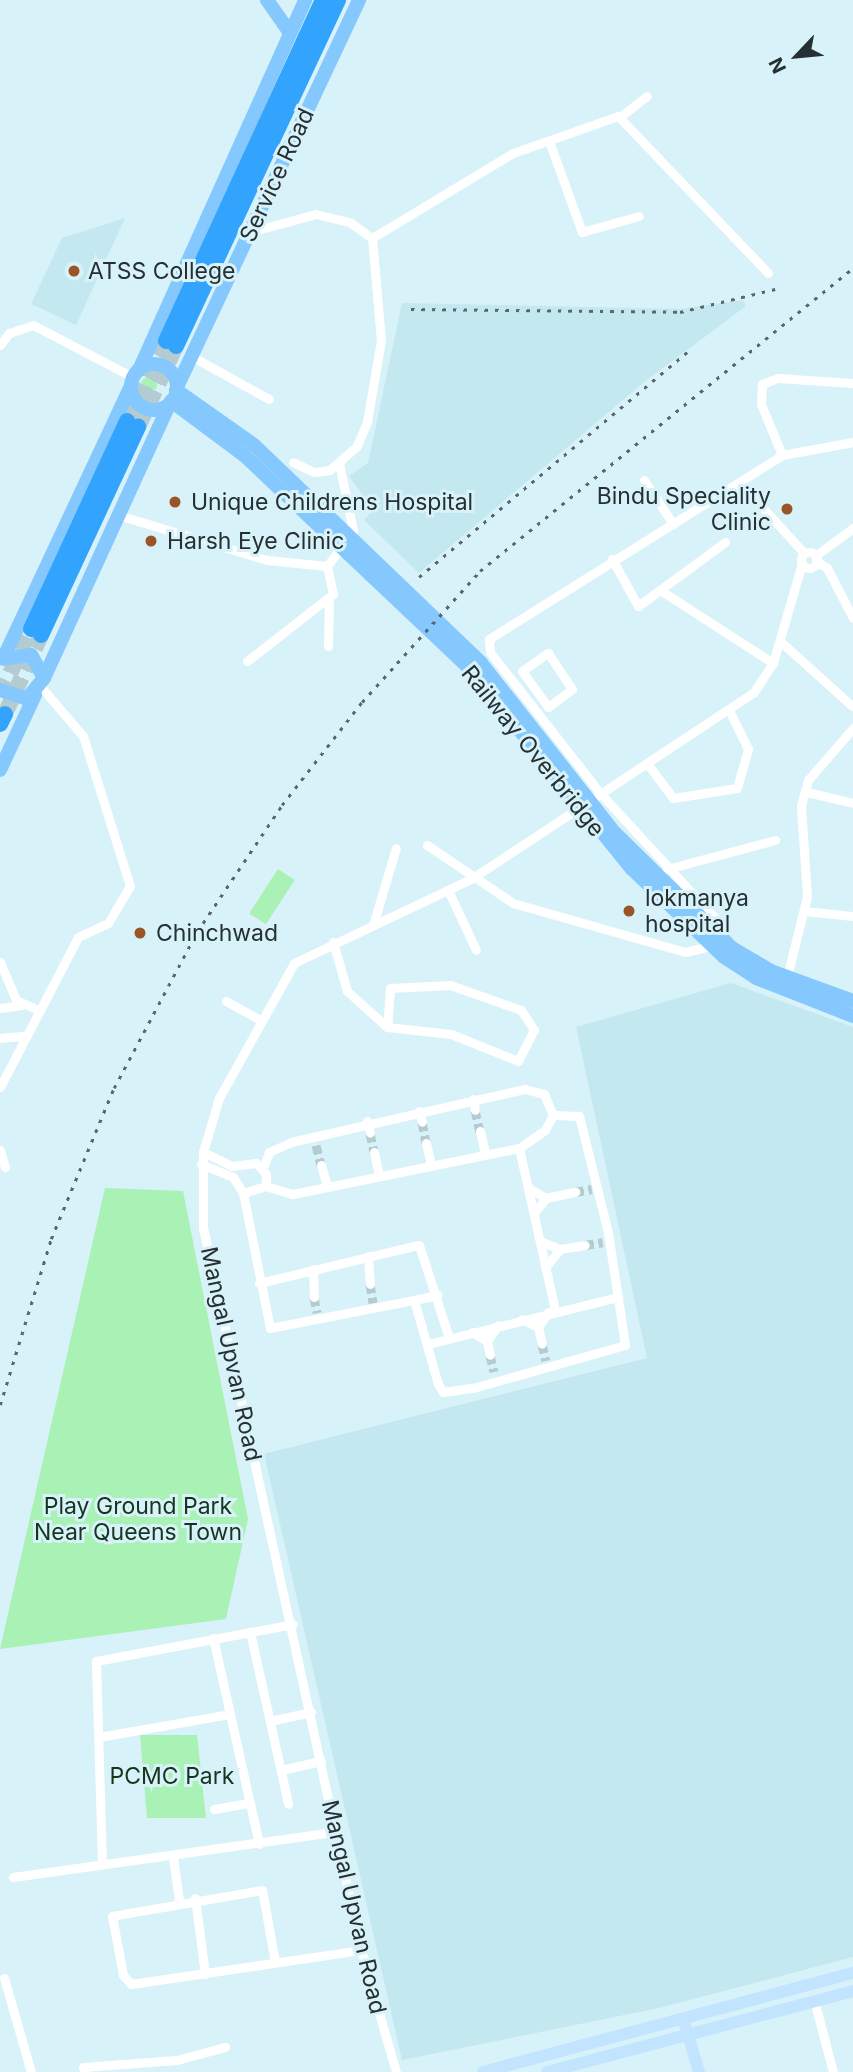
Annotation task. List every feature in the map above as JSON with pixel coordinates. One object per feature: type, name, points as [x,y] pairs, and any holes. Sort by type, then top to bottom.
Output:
[{"type":"highway","points":[[323,0],[171,344],[338,0]]},
{"type":"highway","points":[[36,632],[133,424]]},
{"type":"main road","points":[[267,0],[290,33]]},
{"type":"main road","name":"Service Road","points":[[1,660],[134,378],[306,0]]},
{"type":"main road","name":"Service Road","points":[[0,770],[359,0]]},
{"type":"main road","name":"Railway Overbridge","points":[[134,378],[163,366],[174,396],[324,526],[476,667],[606,840],[716,941]]},
{"type":"main road","points":[[134,378],[145,407],[174,396]]},
{"type":"main road","points":[[0,690],[17,700],[40,687],[31,654],[1,660]]},
{"type":"main road","points":[[716,941],[787,977],[853,1001]]},
{"type":"main road","points":[[716,941],[756,978],[853,1016]]},
{"type":"street","points":[[372,238],[513,153],[620,117],[647,96]]},
{"type":"street","points":[[620,117],[768,273]]},
{"type":"street","points":[[549,141],[582,232],[639,215]]},
{"type":"street","points":[[249,232],[316,214],[351,223],[372,238]]},
{"type":"street","points":[[293,462],[321,473],[339,463],[362,436],[379,360],[372,238]]},
{"type":"street","points":[[0,345],[9,333],[33,325],[134,378]]},
{"type":"street","points":[[191,356],[269,399]]},
{"type":"street","points":[[782,455],[761,404],[762,384],[778,378],[853,383]]},
{"type":"street","points":[[427,845],[471,879],[528,908],[685,952],[716,941],[715,918],[597,796],[534,695],[522,671],[548,653],[572,689],[548,707],[534,695],[490,652],[489,639],[612,559],[741,484],[782,455],[853,442]]},
{"type":"street","points":[[327,566],[353,531],[339,463]]},
{"type":"street","points":[[644,480],[673,524]]},
{"type":"street","points":[[741,484],[803,558],[816,559],[827,568],[853,618]]},
{"type":"street","points":[[118,515],[267,560],[327,566]]},
{"type":"street","points":[[816,559],[853,528]]},
{"type":"street","points":[[612,559],[638,606],[725,542]]},
{"type":"street","points":[[597,796],[649,766],[754,692],[773,663],[803,558]]},
{"type":"street","points":[[247,661],[328,599],[335,587],[327,566]]},
{"type":"street","points":[[660,590],[773,663]]},
{"type":"street","points":[[328,599],[328,646]]},
{"type":"street","points":[[780,641],[852,706]]},
{"type":"street","points":[[0,1087],[78,937],[108,923],[130,886],[83,736],[40,687]]},
{"type":"street","points":[[649,766],[673,798],[737,788],[748,749],[729,710]]},
{"type":"street","points":[[787,977],[804,911],[801,806],[808,780],[853,728]]},
{"type":"street","points":[[807,792],[853,803]]},
{"type":"street","name":"Mangal Upvan Road","points":[[396,2072],[361,1950],[293,1624],[203,1228],[201,1164],[209,1121],[258,1018],[294,962],[471,879],[574,811]]},
{"type":"street","points":[[667,869],[775,840]]},
{"type":"street","points":[[373,925],[396,848]]},
{"type":"street","points":[[448,890],[476,950]]},
{"type":"street","points":[[804,911],[853,916]]},
{"type":"street","points":[[333,942],[347,991],[387,1027],[451,1034],[518,1061],[534,1030],[521,1010],[450,985],[390,988],[387,1027]]},
{"type":"street","points":[[0,962],[4,984],[22,1005]]},
{"type":"street","points":[[226,1001],[258,1018]]},
{"type":"street","points":[[0,1008],[22,1005],[38,1010]]},
{"type":"street","points":[[0,1038],[25,1036]]},
{"type":"street","points":[[243,1193],[266,1186],[292,1194],[519,1148],[545,1130],[552,1115],[544,1094],[525,1088],[367,1121],[315,1140],[269,1152],[262,1168],[266,1186]]},
{"type":"street","points":[[473,1099],[475,1110]]},
{"type":"street","points":[[419,1111],[422,1122]]},
{"type":"street","points":[[414,1300],[443,1392],[625,1345],[618,1297],[579,1116],[552,1115]]},
{"type":"street","points":[[367,1121],[370,1133]]},
{"type":"street","points":[[480,1131],[485,1153]]},
{"type":"street","points":[[426,1143],[431,1164]]},
{"type":"street","points":[[519,1148],[545,1266],[551,1311],[538,1327]]},
{"type":"street","points":[[0,1150],[5,1167]]},
{"type":"street","points":[[203,1152],[232,1166],[262,1168]]},
{"type":"street","points":[[374,1152],[379,1175]]},
{"type":"street","points":[[201,1164],[233,1177],[243,1193],[270,1328],[438,1295]]},
{"type":"street","points":[[321,1165],[327,1186]]},
{"type":"street","points":[[528,1188],[546,1198]]},
{"type":"street","points":[[534,1213],[546,1198],[575,1192]]},
{"type":"street","points":[[540,1241],[560,1249],[585,1245]]},
{"type":"street","points":[[259,1283],[419,1245],[438,1295],[449,1338]]},
{"type":"street","points":[[545,1266],[560,1249]]},
{"type":"street","points":[[363,1257],[370,1284]]},
{"type":"street","points":[[308,1270],[314,1297]]},
{"type":"street","points":[[428,1343],[551,1311],[618,1297]]},
{"type":"street","points":[[522,1319],[538,1327]]},
{"type":"street","points":[[490,1355],[487,1341],[498,1325]]},
{"type":"street","points":[[538,1327],[542,1344]]},
{"type":"street","points":[[471,1332],[487,1341]]},
{"type":"street","points":[[102,1864],[96,1661],[293,1624]]},
{"type":"street","points":[[250,1632],[288,1804]]},
{"type":"street","points":[[212,1638],[259,1844]]},
{"type":"street","points":[[270,1721],[311,1712]]},
{"type":"street","points":[[99,1737],[229,1714]]},
{"type":"street","points":[[281,1770],[321,1761]]},
{"type":"street","points":[[214,1809],[249,1803]]},
{"type":"street","points":[[13,1877],[173,1857],[335,1832]]},
{"type":"street","points":[[173,1857],[179,1900]]},
{"type":"street","points":[[275,1962],[267,1892],[179,1900],[112,1916],[125,1980],[137,1984],[361,1950]]},
{"type":"street","points":[[195,1898],[205,1973]]},
{"type":"street","points":[[483,2072],[853,1973]]},
{"type":"street","points":[[4,1978],[31,2072]]},
{"type":"street","points":[[547,2072],[687,2032],[853,1991]]},
{"type":"street","points":[[814,2000],[833,2072]]},
{"type":"street","points":[[683,2018],[699,2072]]},
{"type":"street","points":[[85,2072],[83,2067],[177,2060],[225,2048]]},
{"type":"street","points":[[592,2058],[597,2072]]},
{"type":"shaded area","name":"ATSS College","points":[[125,218],[76,325],[31,304],[62,238]]},
{"type":"shaded area","points":[[743,300],[746,306],[643,383],[419,573],[364,520],[373,510],[349,476],[368,463],[402,303],[680,309]]},
{"type":"shaded area","points":[[731,983],[853,1027],[853,1957],[659,2008],[402,2060],[264,1454],[647,1358],[576,1027]]},
{"type":"green space","points":[[149,377],[155,379],[155,391],[149,393],[143,391],[141,385],[143,379]]},
{"type":"green space","points":[[278,869],[295,880],[266,924],[249,913]]},
{"type":"green space","name":"Play Ground Park Near Queens Town","points":[[105,1188],[183,1191],[248,1519],[226,1619],[0,1649]]},
{"type":"green space","name":"PCMC Park","points":[[140,1735],[197,1735],[206,1818],[147,1818]]},
{"type":"tunnel","points":[[127,421],[166,341]]},
{"type":"tunnel","points":[[138,427],[176,346]]},
{"type":"tunnel","points":[[0,695],[31,629]]},
{"type":"tunnel","points":[[5,714],[41,635]]},
{"type":"tunnel","points":[[475,1110],[480,1131]]},
{"type":"tunnel","points":[[422,1122],[426,1143]]},
{"type":"tunnel","points":[[370,1133],[374,1152]]},
{"type":"tunnel","points":[[316,1145],[321,1165]]},
{"type":"tunnel","points":[[575,1192],[592,1189]]},
{"type":"tunnel","points":[[585,1245],[603,1242]]},
{"type":"tunnel","points":[[370,1284],[373,1303]]},
{"type":"tunnel","points":[[314,1297],[317,1313]]},
{"type":"tunnel","points":[[542,1344],[546,1361]]},
{"type":"tunnel","points":[[490,1355],[494,1372]]},
{"type":"railway","points":[[0,1405],[51,1239],[114,1088],[197,932],[282,805],[362,702],[480,571],[853,268]]},
{"type":"railway","points":[[411,309],[680,312],[775,289]]},
{"type":"railway","points":[[419,577],[692,348]]},
{"type":"place","name":"ATSS College","points":[[74,271]]},
{"type":"place","name":"Unique Childrens Hospital","points":[[175,502]]},
{"type":"place","name":"Bindu Speciality Clinic","points":[[787,509]]},
{"type":"place","name":"Harsh Eye Clinic","points":[[151,541]]},
{"type":"place","name":"lokmanya hospital","points":[[629,911]]},
{"type":"place","name":"Chinchwad","points":[[140,933]]}]
